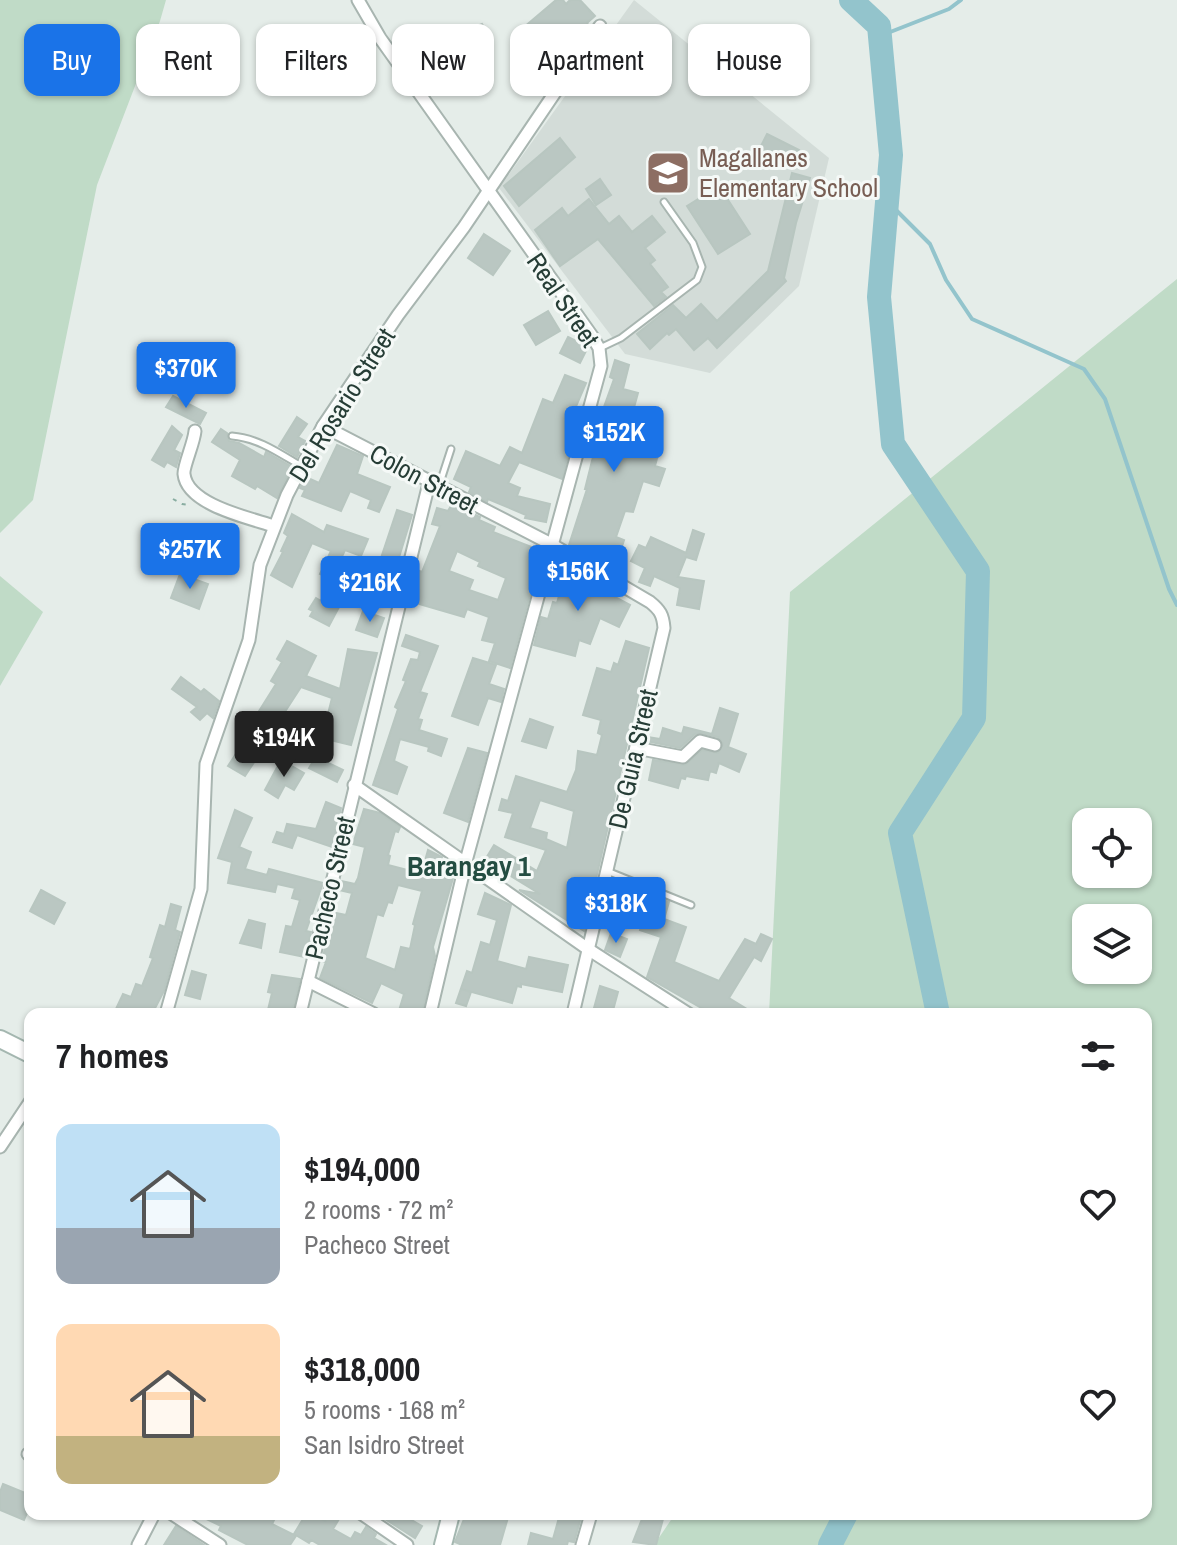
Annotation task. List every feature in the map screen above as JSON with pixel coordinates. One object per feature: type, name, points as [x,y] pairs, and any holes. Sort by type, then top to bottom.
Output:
[{"type":"main road","points":[[0,1039],[24,1051]]},
{"type":"main road","points":[[443,1545],[449,1520]]},
{"type":"street","name":"Real Street","points":[[358,0],[380,38],[599,348],[601,366],[466,861],[431,1008]]},
{"type":"street","name":"Del Rosario Street","points":[[168,1008],[201,889],[206,764],[249,640],[260,565],[274,526],[323,426],[552,96]]},
{"type":"street","name":"Colon Street","points":[[323,426],[551,544],[650,602]]},
{"type":"street","points":[[195,431],[184,469],[189,486],[204,500],[224,511],[274,526]]},
{"type":"street","name":"Pacheco Street","points":[[301,1008],[354,785],[434,485]]},
{"type":"street","name":"De Guia Street","points":[[574,1008],[664,628],[659,610],[650,602]]},
{"type":"street","points":[[636,748],[683,757],[700,741],[715,745]]},
{"type":"street","points":[[354,785],[588,949],[680,1008]]},
{"type":"street","points":[[308,981],[362,1008]]},
{"type":"street","points":[[0,1147],[24,1111]]},
{"type":"street","points":[[138,1545],[151,1520]]},
{"type":"street","points":[[181,1520],[220,1545]]},
{"type":"street","points":[[371,1520],[407,1545]]},
{"type":"street","points":[[582,1545],[589,1520]]},
{"type":"lane","points":[[599,348],[621,338],[697,280],[702,267],[693,243],[664,202]]},
{"type":"lane","points":[[232,436],[271,448],[302,466]]},
{"type":"lane","points":[[434,485],[451,449]]},
{"type":"lane","points":[[606,871],[691,905]]},
{"type":"shaded area","name":"Magallanes Elementary School","points":[[634,0],[664,24],[617,24]]},
{"type":"shaded area","name":"Magallanes Elementary School","points":[[672,31],[688,44],[688,96],[752,96],[829,158],[799,286],[710,373],[625,354],[499,188],[565,96],[672,96]]},
{"type":"green space","points":[[0,0],[166,0],[159,24],[136,24],[136,83],[97,185],[33,500],[0,533]]},
{"type":"green space","points":[[1177,279],[1177,1545],[654,1545],[671,1520],[1152,1520],[1152,1008],[769,1008],[790,592]]},
{"type":"green space","points":[[0,576],[43,612],[0,686]]},
{"type":"building","points":[[556,0],[563,0],[566,4],[570,0],[580,0],[595,16],[588,24],[528,24]]},
{"type":"building","points":[[767,134],[799,150],[790,168],[758,152]]},
{"type":"building","points":[[560,138],[575,157],[519,206],[504,186]]},
{"type":"building","points":[[792,173],[810,178],[796,223],[784,278],[786,281],[717,348],[708,338],[694,350],[676,329],[650,349],[637,334],[673,305],[686,318],[701,304],[717,321],[768,271]]},
{"type":"building","points":[[600,179],[611,195],[596,205],[586,189]]},
{"type":"building","points":[[719,186],[750,234],[718,254],[687,206]]},
{"type":"building","points":[[589,199],[609,224],[619,216],[632,232],[652,216],[665,232],[645,248],[655,260],[650,264],[668,287],[661,292],[666,297],[654,306],[598,239],[560,266],[535,230],[562,208],[568,216]]},
{"type":"building","points":[[484,234],[510,251],[493,275],[468,258]]},
{"type":"building","points":[[548,311],[560,331],[536,345],[524,325]]},
{"type":"building","points":[[568,337],[588,347],[580,363],[560,353]]},
{"type":"building","points":[[615,360],[629,365],[623,389],[638,393],[629,439],[660,447],[655,466],[665,469],[659,486],[643,481],[633,512],[625,511],[616,537],[624,540],[619,556],[608,552],[604,562],[599,562],[569,545],[587,489],[593,457],[586,455],[592,430],[603,432],[609,409],[604,407],[614,379],[610,377]]},
{"type":"building","points":[[565,375],[586,383],[574,411],[579,413],[562,479],[519,462],[508,483],[520,488],[517,496],[550,504],[546,522],[525,518],[526,515],[488,499],[487,502],[469,492],[471,487],[454,479],[466,451],[500,466],[510,447],[522,453],[543,399],[553,403]]},
{"type":"building","points":[[173,396],[206,413],[200,424],[166,407]]},
{"type":"building","points":[[297,417],[307,424],[298,437],[305,441],[297,457],[279,446]]},
{"type":"building","points":[[172,426],[182,435],[174,450],[180,453],[176,467],[167,462],[164,467],[152,460]]},
{"type":"building","points":[[221,429],[227,433],[229,441],[264,457],[266,452],[292,467],[277,498],[232,476],[240,460],[212,442]]},
{"type":"building","points":[[337,445],[363,456],[357,474],[390,487],[379,512],[368,508],[371,500],[350,491],[341,511],[302,496],[305,490],[300,488],[306,477],[319,483]]},
{"type":"building","points":[[452,504],[495,527],[493,532],[542,551],[510,668],[489,661],[495,643],[482,640],[489,617],[467,609],[464,617],[416,603],[420,590],[412,588],[417,570],[422,572],[440,526],[432,524],[437,508],[448,511]],"holes":[[[457,551],[480,562],[478,566],[506,578],[498,600],[469,590],[473,580],[449,571]]]},
{"type":"building","points":[[397,510],[412,515],[397,564],[400,565],[396,583],[375,576]]},
{"type":"building","points":[[292,514],[324,532],[327,525],[368,539],[361,556],[345,550],[332,578],[352,586],[343,607],[339,607],[329,626],[310,616],[313,611],[309,609],[316,598],[321,601],[330,578],[320,574],[331,551],[312,543],[292,587],[271,575],[283,552],[288,536],[284,533]]},
{"type":"building","points":[[693,530],[704,534],[696,560],[686,557],[678,577],[704,581],[699,609],[677,605],[680,588],[654,576],[650,586],[639,582],[645,568],[631,561],[639,545],[646,548],[651,537],[686,553]]},
{"type":"building","points":[[567,567],[594,579],[593,582],[613,591],[611,595],[630,605],[619,627],[600,618],[590,644],[579,640],[575,656],[534,645],[541,617],[548,619],[553,602],[557,603]]},
{"type":"building","points":[[180,574],[208,584],[199,609],[171,598]]},
{"type":"building","points":[[363,611],[384,618],[377,637],[356,630]]},
{"type":"building","points":[[406,635],[438,646],[420,692],[427,694],[418,719],[422,720],[419,730],[447,739],[441,756],[428,751],[429,747],[400,739],[394,761],[407,767],[397,794],[373,785],[398,709],[395,707],[406,681],[403,680],[411,659],[418,660],[420,652],[402,646]]},
{"type":"building","points":[[287,641],[316,656],[306,676],[340,689],[348,649],[377,653],[351,745],[322,738],[332,698],[301,687],[275,727],[255,722],[272,735],[245,776],[228,766],[276,684],[271,681],[282,662],[277,659]]},
{"type":"building","points":[[626,641],[649,648],[584,931],[519,890],[540,894],[485,860],[494,845],[537,871],[546,850],[505,837],[513,813],[499,810],[502,799],[508,801],[516,776],[567,792],[576,770],[578,751],[597,755],[602,735],[598,733],[601,720],[583,715],[597,668],[611,672],[614,663],[618,665]],"holes":[[[540,800],[574,811],[567,848],[546,839],[547,833],[530,828]]]},
{"type":"building","points":[[473,658],[496,665],[489,684],[504,689],[501,702],[488,698],[478,725],[452,716]]},
{"type":"building","points":[[181,677],[219,701],[213,718],[207,713],[200,720],[191,712],[197,707],[172,689]]},
{"type":"building","points":[[720,708],[738,714],[728,747],[746,754],[739,772],[719,763],[716,773],[710,771],[708,780],[686,776],[685,779],[681,778],[678,788],[649,780],[653,760],[685,765],[702,750],[718,753],[723,744],[718,737],[701,733],[695,734],[680,748],[646,741],[647,737],[660,739],[663,728],[682,734],[684,727],[712,734]]},
{"type":"building","points":[[530,719],[553,727],[546,748],[522,741]]},
{"type":"building","points":[[468,748],[487,753],[468,822],[444,813]]},
{"type":"building","points":[[316,757],[343,770],[337,782],[309,768]]},
{"type":"building","points":[[281,760],[304,773],[294,790],[285,785],[278,798],[265,790]]},
{"type":"building","points":[[326,802],[341,808],[332,847],[297,835],[292,848],[273,842],[277,832],[284,834],[287,824],[316,829]]},
{"type":"building","points":[[364,809],[380,813],[400,827],[398,832],[395,831],[388,865],[419,873],[428,850],[442,857],[438,871],[454,875],[433,947],[435,956],[423,1008],[400,1008],[404,994],[381,983],[372,1003],[320,978],[326,962],[322,961],[328,935],[331,936],[336,913],[346,915],[352,893],[339,890],[341,881],[355,884],[365,847],[353,844]],"holes":[[[398,885],[422,891],[410,949],[401,947],[395,970],[365,958],[377,914],[383,916],[388,902],[392,903]]]},
{"type":"building","points":[[235,810],[252,818],[239,847],[251,852],[245,869],[267,875],[269,869],[323,883],[306,931],[311,932],[305,957],[280,952],[286,926],[292,927],[300,900],[292,898],[295,888],[277,884],[275,892],[228,883],[232,862],[218,858]]},
{"type":"building","points":[[624,884],[669,902],[664,919],[686,927],[674,962],[719,981],[745,939],[756,944],[761,934],[772,939],[761,961],[754,957],[729,998],[745,1008],[701,1008],[647,977],[661,937],[640,930],[646,910],[618,903]]},
{"type":"building","points":[[41,890],[65,903],[54,924],[30,911]]},
{"type":"building","points":[[485,893],[511,905],[497,961],[526,969],[529,957],[568,965],[562,992],[521,984],[521,987],[517,986],[512,1003],[461,989],[471,992],[466,1006],[456,1003],[467,971],[472,973],[481,942],[490,945],[497,920],[478,914]]},
{"type":"building","points":[[171,904],[181,907],[175,930],[180,932],[164,991],[155,1008],[116,1008],[123,994],[131,997],[136,984],[142,986],[153,958],[150,957],[160,925],[165,927]]},
{"type":"building","points":[[249,920],[265,924],[261,948],[240,943]]},
{"type":"building","points":[[611,933],[627,939],[620,957],[605,950]]},
{"type":"building","points":[[192,971],[206,975],[200,999],[185,995]]},
{"type":"building","points":[[272,975],[300,979],[293,1008],[268,1008],[272,993],[268,992]]},
{"type":"building","points":[[600,986],[618,992],[614,1008],[594,1008]]},
{"type":"building","points":[[3,1484],[24,1493],[24,1520],[0,1510]]},
{"type":"building","points":[[208,1520],[274,1520],[272,1524],[296,1536],[290,1545],[248,1545],[219,1530],[221,1526]]},
{"type":"building","points":[[302,1520],[338,1520],[333,1529],[351,1539],[355,1532],[361,1535],[366,1527],[376,1534],[374,1538],[386,1545],[320,1545],[311,1540],[309,1543],[294,1534]]},
{"type":"building","points":[[386,1520],[412,1520],[422,1526],[415,1538]]},
{"type":"building","points":[[464,1520],[507,1520],[500,1545],[462,1545],[455,1542]]},
{"type":"building","points":[[558,1520],[580,1520],[574,1542],[568,1541],[567,1545],[528,1545],[531,1533],[553,1539]]},
{"type":"building","points":[[642,1520],[663,1520],[656,1545],[633,1542]]},
{"type":"building","points":[[176,1526],[204,1545],[164,1545]]},
{"type":"waterway","points":[[851,0],[879,26],[891,155],[879,297],[893,444],[978,571],[974,718],[900,833],[937,1008]]},
{"type":"waterway","points":[[880,36],[949,9],[961,0]]},
{"type":"waterway","points":[[887,201],[930,244],[946,280],[972,319],[1084,369],[1105,399],[1177,605]]},
{"type":"waterway","points":[[830,1545],[843,1520]]},
{"type":"place","name":"Magallanes Elementary School","points":[[668,173]]},
{"type":"district","name":"Barangay 1","points":[[469,866]]}]
